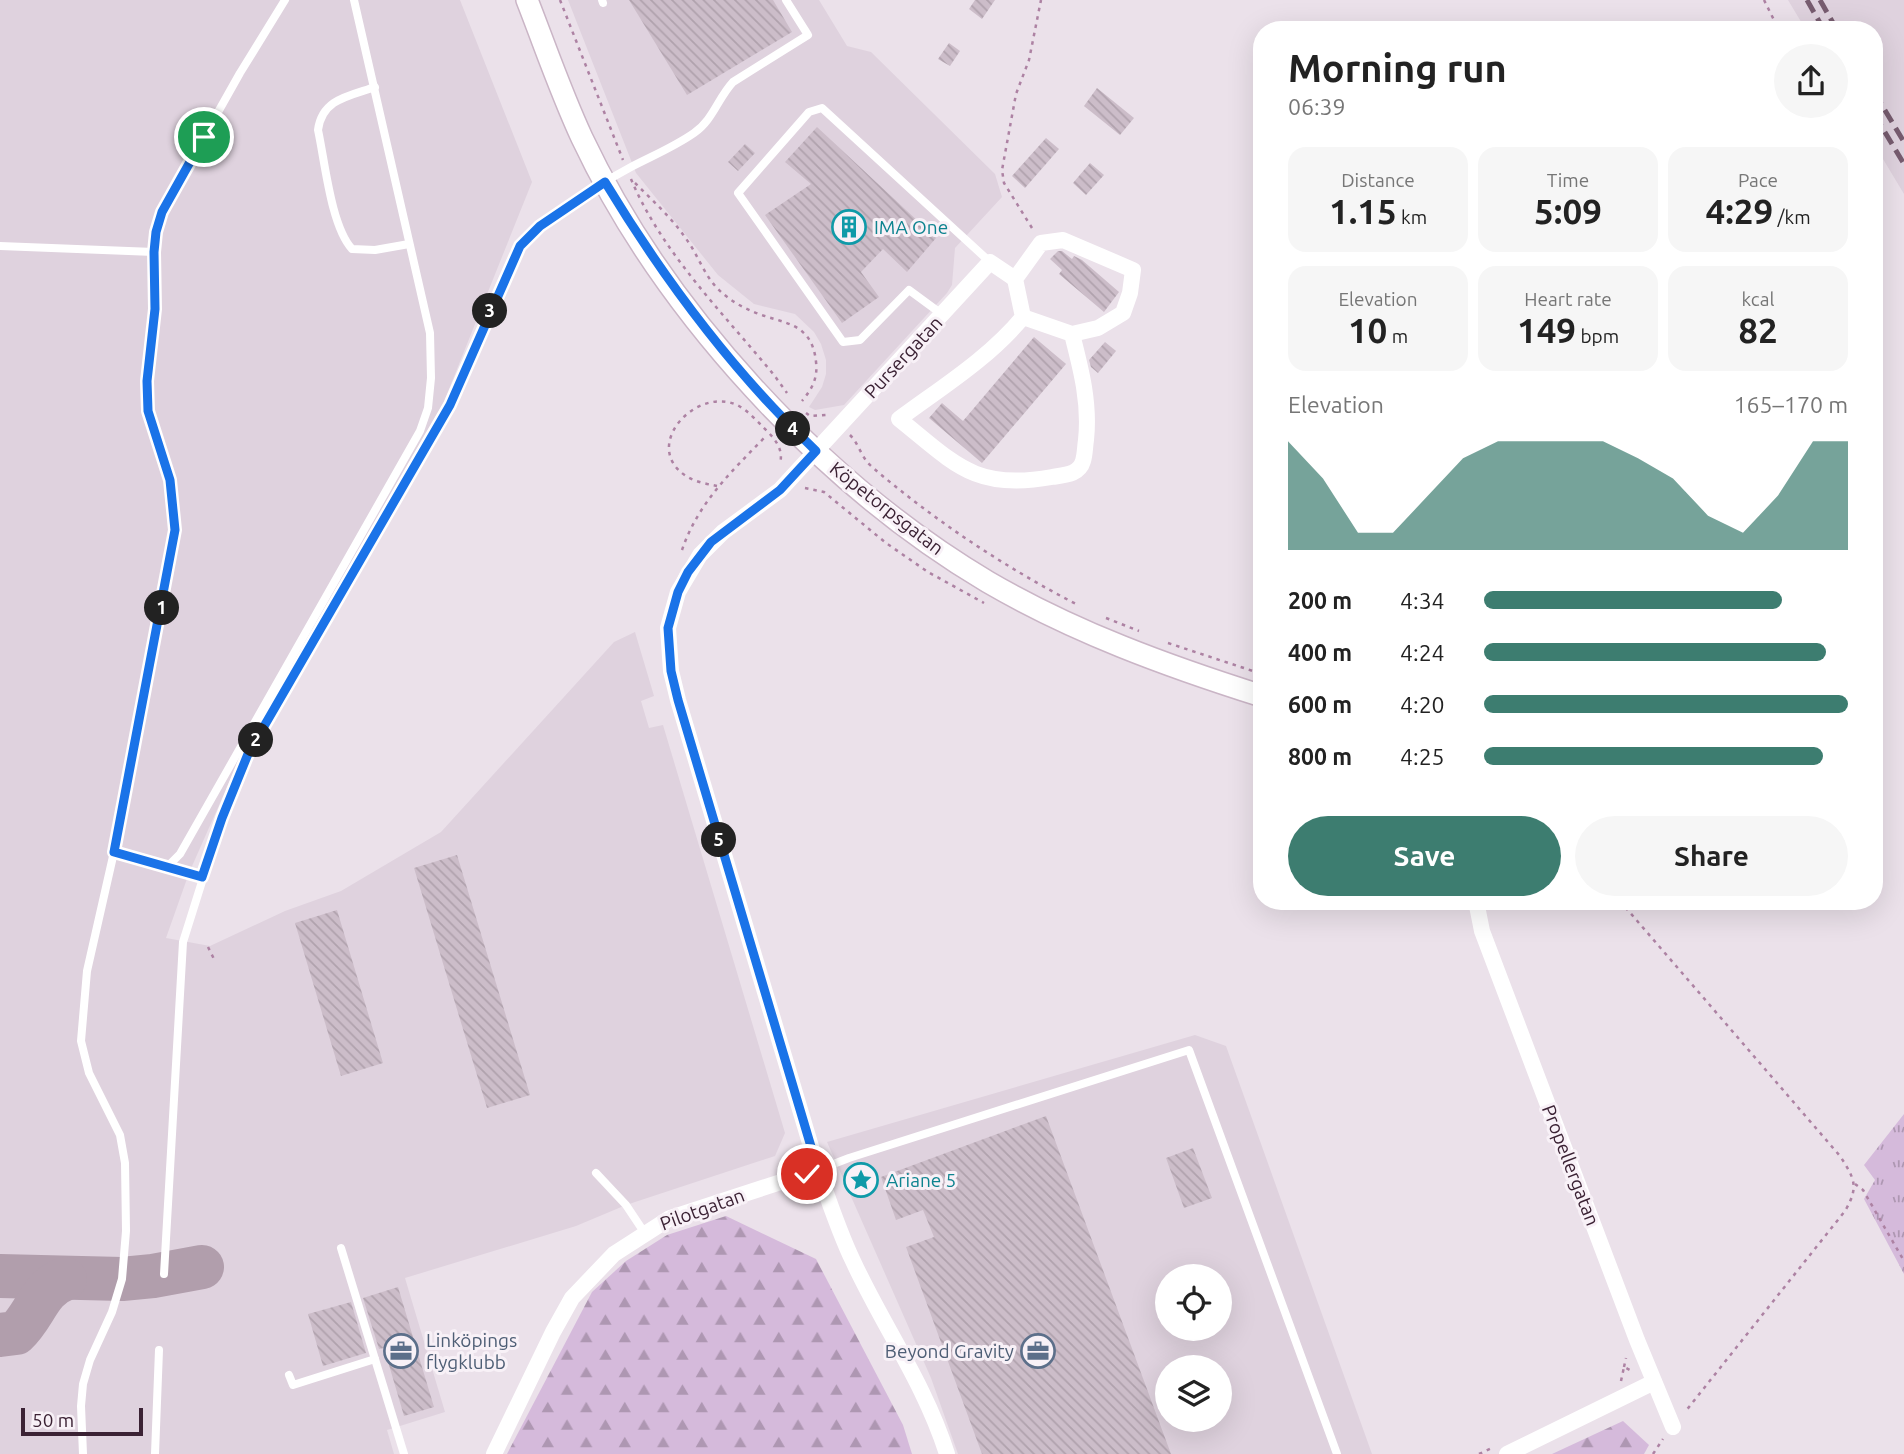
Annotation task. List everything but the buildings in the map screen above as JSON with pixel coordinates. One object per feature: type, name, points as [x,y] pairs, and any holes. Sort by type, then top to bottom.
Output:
[{"type":"street","name":"Köpetorpsgatan","points":[[527,0],[582,138],[605,182],[657,265],[704,328],[775,412],[870,499],[938,550],[1000,588],[1080,630],[1253,693]]},
{"type":"street","points":[[1015,279],[1041,243],[1063,240],[1133,270],[1130,293],[1123,313],[1098,328],[1072,334],[1023,317]]},
{"type":"street","points":[[990,262],[1015,279],[1023,317]]},
{"type":"street","name":"Pursergatan","points":[[816,451],[990,262]]},
{"type":"street","points":[[1023,317],[1004,340],[983,358],[899,419],[940,454],[975,475],[1022,483],[1074,473],[1083,463],[1088,422],[1085,383],[1072,334]]},
{"type":"street","points":[[816,451],[763,505],[723,532],[700,555],[678,592],[668,628],[668,650],[678,700],[818,1170],[837,1225],[853,1263],[919,1383],[947,1454]]},
{"type":"street","name":"Propellergatan","points":[[1478,910],[1482,931],[1673,1427]]},
{"type":"street","name":"Pilotgatan","points":[[494,1454],[572,1298],[614,1254],[644,1232],[670,1218],[818,1170]]},
{"type":"street","points":[[1507,1454],[1654,1382]]},
{"type":"lane","points":[[83,1454],[83,1384],[90,1360],[112,1312],[122,1279],[126,1231],[125,1163],[120,1135],[89,1073],[80,1041],[87,971],[114,852],[175,530],[170,480],[148,411],[147,381],[155,309],[156,232],[168,201],[240,73],[285,0]]},
{"type":"lane","points":[[168,866],[180,854],[420,431],[428,408],[431,378],[430,333],[354,0]]},
{"type":"lane","points":[[164,1274],[183,942],[222,818],[248,754],[450,405],[520,246],[540,226],[605,182],[694,133],[709,119],[733,82],[808,35],[786,0]]},
{"type":"lane","points":[[375,87],[336,100],[319,119],[318,130],[337,222],[344,240],[352,249],[375,250],[410,244]]},
{"type":"lane","points":[[943,315],[909,290],[860,340],[843,342],[738,193],[809,113],[822,108],[990,262]]},
{"type":"lane","points":[[0,246],[154,252]]},
{"type":"lane","points":[[114,852],[202,877]]},
{"type":"lane","points":[[818,1170],[1189,1051],[1337,1454]]},
{"type":"lane","points":[[596,1173],[626,1205],[644,1232]]},
{"type":"lane","points":[[341,1248],[404,1454]]},
{"type":"lane","points":[[155,1454],[159,1350]]},
{"type":"lane","points":[[289,1375],[293,1385],[375,1359]]},
{"type":"path","points":[[560,0],[639,197],[678,258],[791,398]]},
{"type":"path","points":[[1041,0],[1029,60],[1016,94],[1002,170],[1004,183],[1041,243]]},
{"type":"path","points":[[1763,0],[1774,21]]},
{"type":"path","points":[[632,181],[673,221],[706,273],[723,293],[754,312],[780,319],[802,331],[816,357],[817,370],[815,381],[802,401]]},
{"type":"path","points":[[717,486],[688,478],[678,470],[673,461],[669,441],[672,430],[684,415],[700,406],[717,402],[738,405],[748,412],[779,447],[780,465],[793,477]]},
{"type":"path","points":[[805,412],[828,416],[855,440],[870,465],[925,508],[1037,584],[1086,610]]},
{"type":"path","points":[[682,550],[688,533],[717,486],[765,437]]},
{"type":"path","points":[[1097,614],[1143,633]]},
{"type":"path","points":[[1167,642],[1253,671]]},
{"type":"path","points":[[1628,910],[1840,1156],[1904,1261]]},
{"type":"path","points":[[208,947],[214,959]]},
{"type":"path","points":[[1653,1454],[1845,1211],[1853,1197],[1855,1184]]},
{"type":"shaded area","points":[[0,0],[460,0],[532,182],[443,404],[243,751],[189,873],[166,938],[210,946],[285,911],[341,891],[441,832],[614,642],[635,632],[654,696],[641,701],[649,728],[663,725],[785,1133],[775,1156],[626,1205],[576,1226],[405,1278],[445,1412],[387,1430],[394,1454],[0,1454]]},
{"type":"shaded area","points":[[568,0],[819,0],[847,46],[871,52],[995,174],[1002,197],[955,248],[952,285],[947,293],[844,405],[815,410],[809,407],[822,387],[826,374],[826,360],[814,332],[795,314],[754,304],[718,275],[636,173]]},
{"type":"shaded area","points":[[1788,0],[1904,0],[1904,194],[1883,159],[1883,21],[1801,21]]},
{"type":"shaded area","points":[[1195,1035],[1226,1046],[1372,1454],[958,1454],[931,1378],[827,1142]]},
{"type":"green space","points":[[1904,1114],[1904,1274],[1864,1199],[1875,1180],[1864,1165]]},
{"type":"green space","points":[[726,1216],[816,1259],[903,1425],[912,1454],[507,1454],[592,1292],[626,1261],[667,1235]]},
{"type":"green space","points":[[1623,1421],[1649,1445],[1644,1454],[1552,1454]]},
{"type":"taxiway","points":[[0,1276],[122,1279],[202,1267]]},
{"type":"taxiway","points":[[0,1335],[16,1333],[49,1289],[65,1279]]},
{"type":"railway","points":[[1807,0],[1819,21]]},
{"type":"railway","points":[[1820,0],[1832,21]]},
{"type":"railway","points":[[1883,107],[1904,142]]},
{"type":"railway","points":[[1883,129],[1904,164]]},
{"type":"place","name":"IMA One","points":[[849,227]]},
{"type":"place","name":"Ariane 5","points":[[861,1180]]},
{"type":"place","name":"Linköpings flygklubb","points":[[401,1351]]},
{"type":"place","name":"Beyond Gravity","points":[[1038,1351]]},
{"type":"route","points":[[204,137],[162,212],[156,232],[155,309],[153,347],[147,381],[148,411],[170,480],[175,530],[114,852],[202,877],[248,754],[450,405],[520,246],[540,226],[605,182],[657,265],[704,328],[775,412],[816,451],[780,490],[723,532],[700,555],[678,592],[668,628],[668,650],[678,700],[818,1170],[807,1174]]}]
